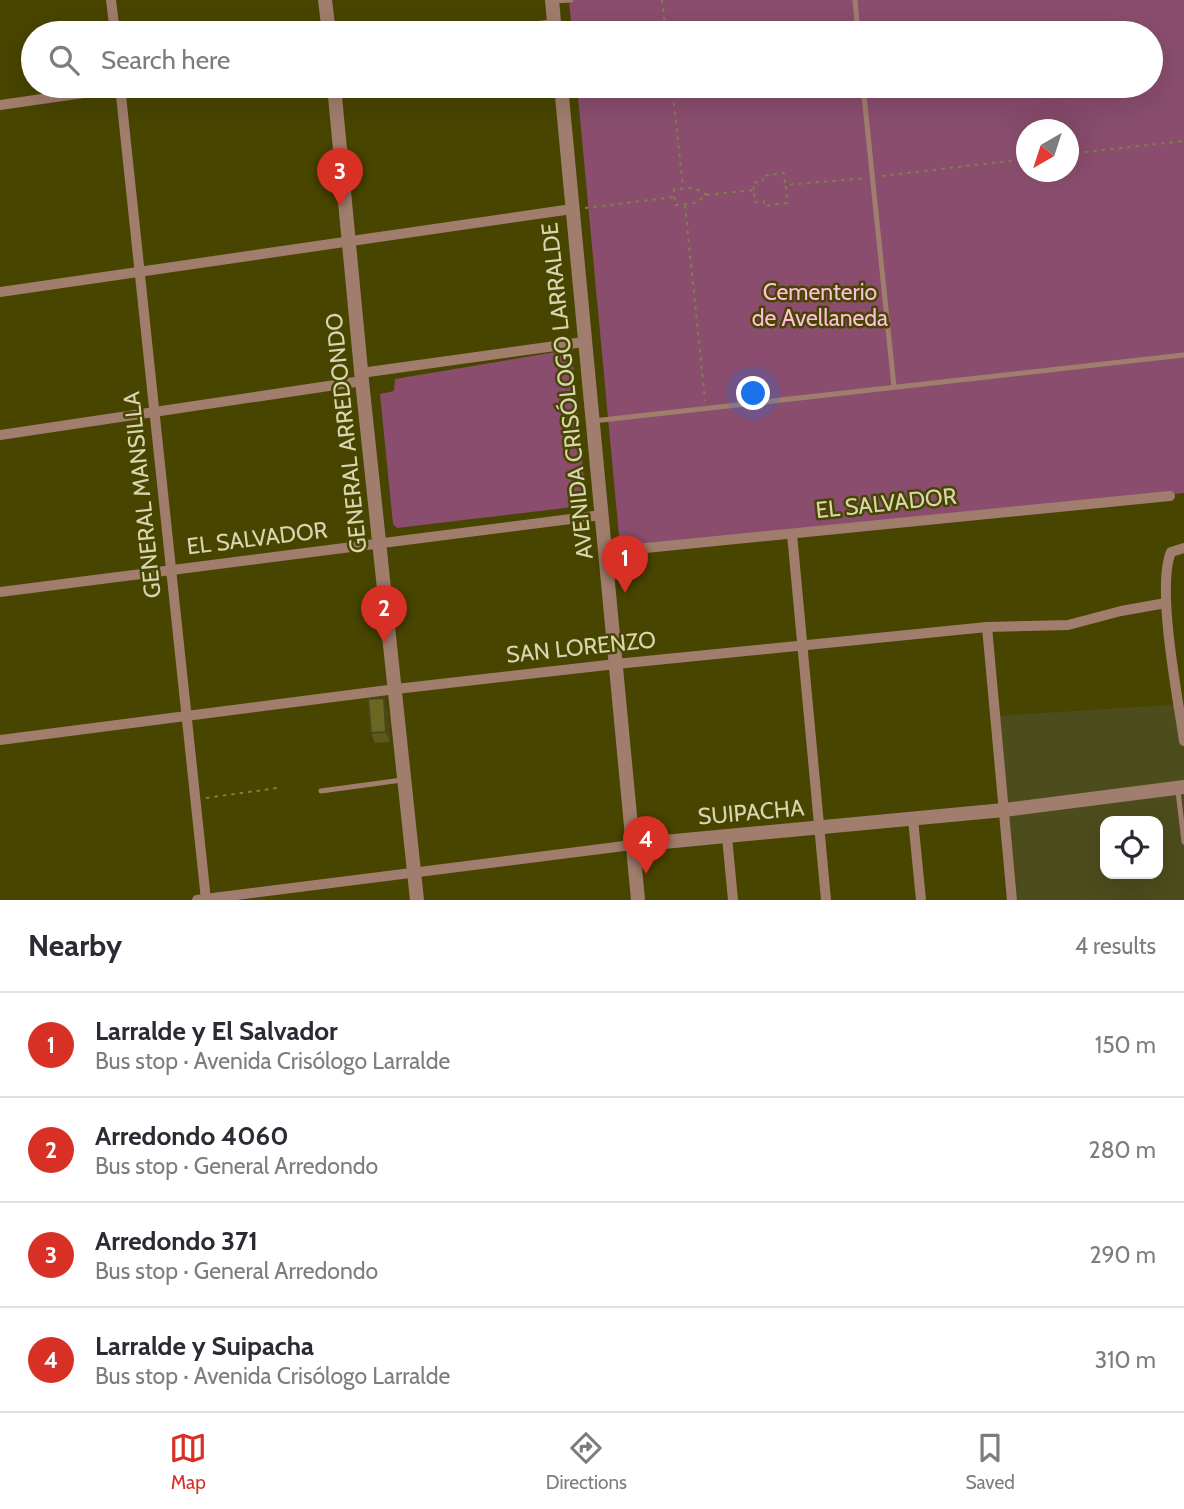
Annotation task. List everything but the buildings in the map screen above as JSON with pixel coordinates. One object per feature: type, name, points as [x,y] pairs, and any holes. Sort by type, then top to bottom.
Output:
[{"type":"street","points":[[111,0],[114,21]]},
{"type":"street","points":[[325,0],[328,21]]},
{"type":"street","points":[[552,1],[553,21]]},
{"type":"street","points":[[0,105],[47,98]]},
{"type":"street","name":"GENERAL MANSILLA","points":[[121,98],[195,799],[203,900]]},
{"type":"street","name":"GENERAL ARREDONDO","points":[[335,98],[417,900]]},
{"type":"street","name":"AVENIDA CRISÓLOGO LARRALDE","points":[[562,98],[638,900]]},
{"type":"street","points":[[0,292],[572,209]]},
{"type":"street","points":[[0,435],[154,413],[584,342]]},
{"type":"street","name":"EL SALVADOR","points":[[606,552],[1170,496]]},
{"type":"street","name":"EL SALVADOR","points":[[0,593],[602,515]]},
{"type":"street","points":[[792,534],[827,900]]},
{"type":"street","points":[[1184,548],[1171,552],[1168,559],[1166,603],[1184,741]]},
{"type":"street","name":"SAN LORENZO","points":[[0,740],[396,689],[802,643],[987,627],[1068,625],[1166,603]]},
{"type":"street","points":[[987,627],[1012,900]]},
{"type":"street","name":"SUIPACHA","points":[[203,900],[632,845],[1004,810],[1181,787]]},
{"type":"street","points":[[913,819],[921,900]]},
{"type":"street","points":[[727,837],[733,900]]},
{"type":"lane","points":[[552,1],[570,0]]},
{"type":"lane","points":[[855,0],[857,21]]},
{"type":"lane","points":[[864,98],[894,387]]},
{"type":"lane","points":[[593,421],[1184,355]]},
{"type":"lane","points":[[321,791],[405,779]]},
{"type":"lane","points":[[1181,787],[1184,842]]},
{"type":"path","points":[[662,0],[665,21]]},
{"type":"path","points":[[673,98],[683,188]]},
{"type":"path","points":[[1079,153],[1184,141]]},
{"type":"path","points":[[786,185],[872,178],[1016,160]]},
{"type":"path","points":[[784,173],[787,203],[764,206],[764,201],[755,202],[754,190],[753,183],[763,181],[762,176],[784,173]]},
{"type":"path","points":[[707,195],[694,188],[674,189],[675,205],[695,203],[707,195],[754,190]]},
{"type":"path","points":[[572,209],[675,197]]},
{"type":"path","points":[[685,204],[706,409]]},
{"type":"path","points":[[195,799],[277,788]]},
{"type":"shaded area","points":[[1184,704],[1184,900],[1018,900],[998,716]]},
{"type":"green space","name":"Cementerio de Avellaneda","points":[[569,0],[1184,0],[1184,493],[620,546],[578,98],[1163,98],[1163,21],[571,21]]},
{"type":"green space","points":[[568,350],[572,354],[586,501],[582,506],[397,528],[393,524],[380,394],[394,391],[395,379]]},
{"type":"place","name":"Arredondo 371","points":[[340,206]]},
{"type":"place","name":"Larralde y El Salvador","points":[[625,593]]},
{"type":"place","name":"Arredondo 4060","points":[[384,643]]},
{"type":"place","name":"Larralde y Suipacha","points":[[646,874]]}]
